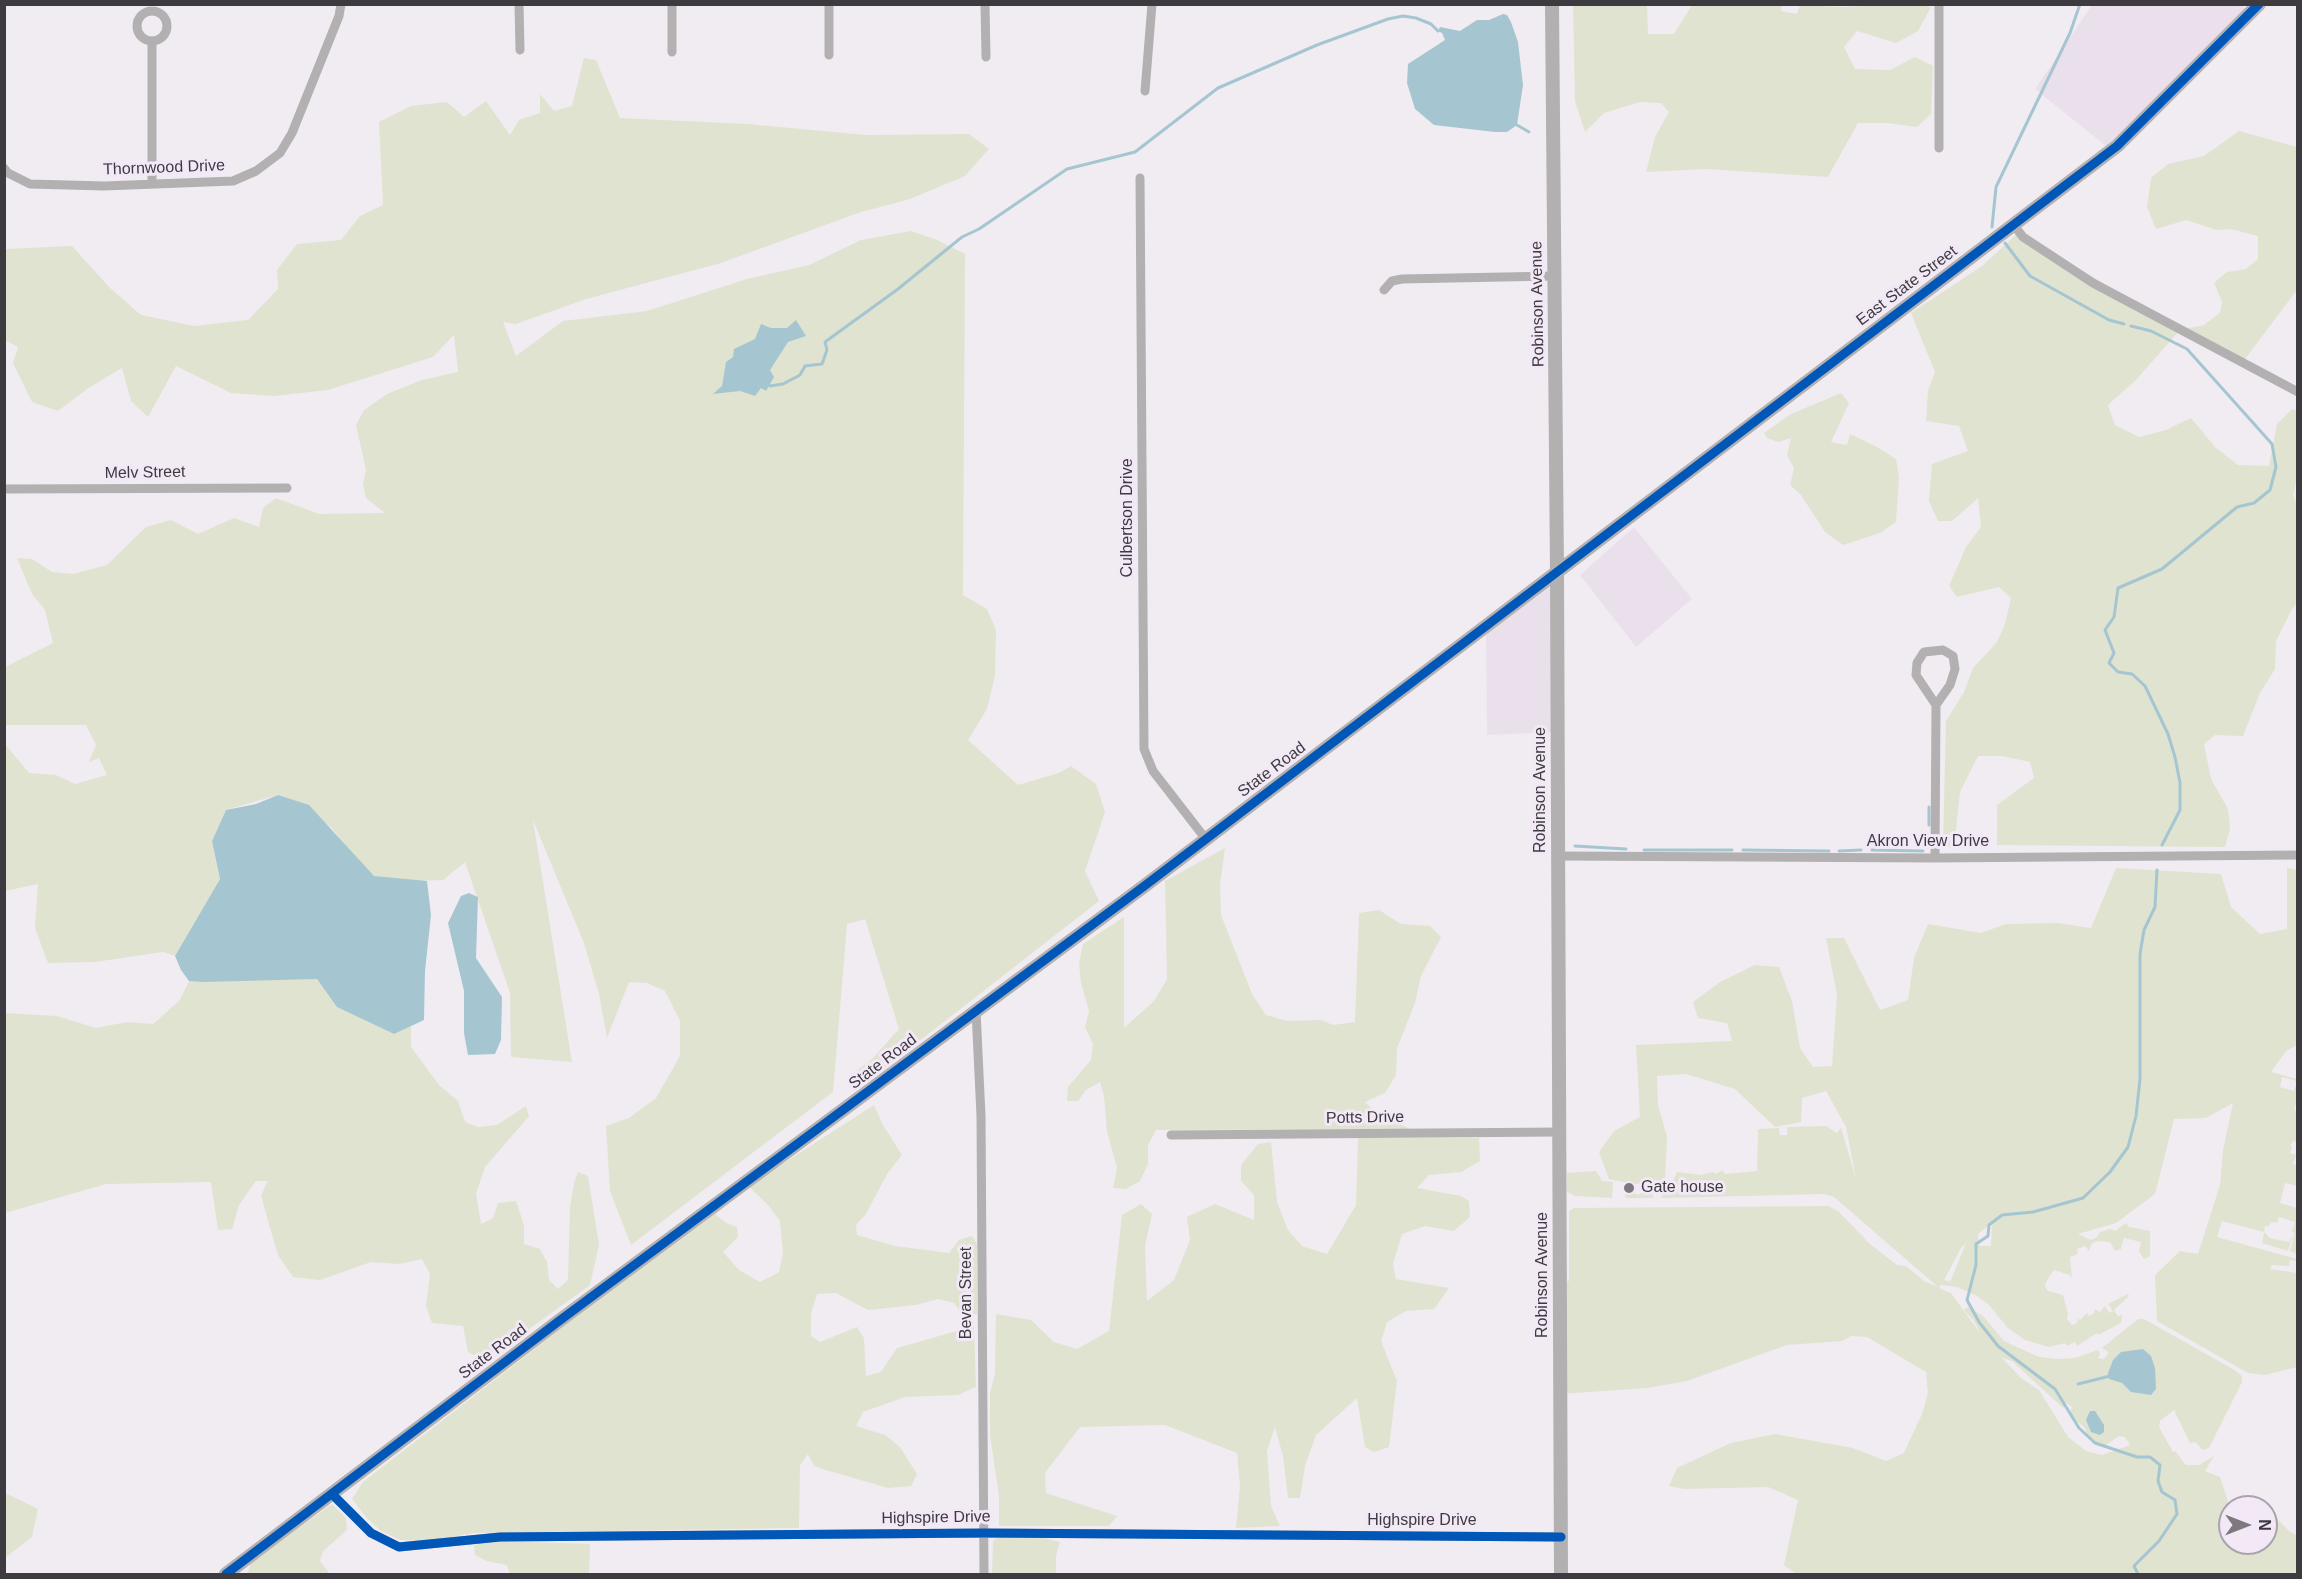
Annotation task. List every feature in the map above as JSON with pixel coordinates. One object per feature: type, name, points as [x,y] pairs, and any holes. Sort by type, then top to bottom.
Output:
[{"type":"street","name":"Thornwood Drive","points":[[4,168],[8,173],[30,184],[104,186],[233,181],[256,171],[280,153],[292,133],[339,16],[341,4]]},
{"type":"street","points":[[519,4],[520,50]]},
{"type":"street","points":[[672,4],[672,52]]},
{"type":"street","points":[[829,4],[829,55]]},
{"type":"street","points":[[985,4],[986,57]]},
{"type":"street","points":[[1145,91],[1152,4]]},
{"type":"street","name":"Robinson Avenue","points":[[1552,4],[1561,1575]]},
{"type":"street","points":[[1939,4],[1939,148]]},
{"type":"street","name":"East State Street","points":[[1557,572],[2117,146],[2259,4]]},
{"type":"street","points":[[152,41],[152,183]]},
{"type":"street","name":"Culbertson Drive","points":[[1140,178],[1144,749],[1153,771],[1205,838]]},
{"type":"street","points":[[2013,224],[2023,237],[2093,283],[2298,392]]},
{"type":"street","points":[[1384,290],[1392,281],[1402,279],[1554,276]]},
{"type":"street","name":"Melv Street","points":[[4,489],[287,488]]},
{"type":"street","name":"State Road","points":[[226,1575],[1557,572]]},
{"type":"street","points":[[1935,858],[1936,705],[1916,675],[1916,667],[1924,652],[1943,650],[1953,656],[1955,669],[1950,685],[1936,705]]},
{"type":"street","name":"Akron View Drive","points":[[1558,856],[1935,858],[2298,855]]},
{"type":"street","name":"Bevan Street","points":[[976,1011],[981,1116],[984,1575]]},
{"type":"street","name":"Potts Drive","points":[[1171,1135],[1560,1132]]},
{"type":"street","name":"Highspire Drive","points":[[332,1494],[371,1533],[399,1546],[500,1537],[984,1533],[1561,1537]]},
{"type":"shaded area","points":[[2239,4],[2247,10],[2106,146],[2035,89],[2092,5]]},
{"type":"shaded area","points":[[1634,527],[1692,599],[1636,647],[1580,575]]},
{"type":"shaded area","points":[[1553,578],[1553,732],[1487,735],[1486,632]]},
{"type":"green space","points":[[1910,4],[1931,7],[1918,31],[1896,43],[1857,31],[1844,47],[1855,69],[1890,70],[1915,57],[1933,66],[1931,114],[1917,127],[1887,123],[1858,123],[1828,177],[1707,169],[1646,172],[1655,137],[1669,112],[1661,103],[1640,102],[1604,113],[1585,132],[1575,101],[1573,5],[1647,5],[1648,34],[1674,34],[1692,5],[1782,5],[1781,11],[1797,14],[1800,5],[1841,7]]},
{"type":"green space","points":[[584,58],[596,60],[620,118],[747,124],[866,135],[969,134],[989,149],[965,176],[910,199],[858,213],[721,263],[586,299],[516,324],[503,322],[516,356],[563,321],[647,311],[747,279],[809,265],[861,240],[911,231],[937,240],[965,254],[963,595],[987,609],[996,630],[995,676],[987,709],[968,740],[1018,785],[1059,773],[1071,766],[1096,784],[1105,812],[1085,871],[1099,901],[859,1088],[851,1075],[872,1059],[899,1029],[865,919],[847,924],[833,1092],[631,1245],[610,1191],[606,1126],[629,1118],[656,1098],[680,1056],[680,1021],[665,991],[647,983],[629,982],[607,1038],[599,994],[584,943],[533,820],[572,1062],[511,1057],[510,993],[465,862],[443,880],[416,881],[374,876],[353,855],[331,827],[278,795],[226,810],[212,841],[220,879],[175,956],[163,952],[95,962],[48,963],[35,928],[38,884],[5,891],[4,743],[29,773],[56,775],[75,784],[107,775],[99,758],[89,762],[96,745],[86,725],[5,725],[5,667],[53,643],[45,610],[32,594],[17,558],[32,559],[52,572],[73,574],[107,565],[146,527],[171,520],[198,534],[234,518],[259,527],[263,508],[276,498],[319,514],[385,513],[366,498],[363,484],[366,470],[356,425],[364,410],[387,394],[422,380],[458,372],[454,335],[433,357],[328,390],[274,396],[231,393],[176,366],[148,417],[131,401],[122,368],[87,389],[58,411],[32,402],[13,363],[18,347],[5,340],[5,249],[72,246],[110,288],[141,315],[194,326],[248,320],[278,289],[277,270],[297,244],[341,240],[360,216],[383,205],[379,122],[411,106],[447,102],[464,117],[486,101],[510,135],[519,120],[540,113],[540,94],[554,111],[572,106]]},
{"type":"green space","points":[[2239,131],[2297,147],[2297,290],[2242,363],[2180,330],[2204,325],[2220,313],[2222,302],[2214,283],[2227,272],[2246,269],[2258,259],[2258,236],[2231,229],[2217,230],[2186,220],[2156,229],[2147,207],[2151,178],[2168,164],[2204,156]]},
{"type":"green space","points":[[2019,232],[2180,330],[2136,380],[2108,405],[2115,425],[2139,437],[2166,430],[2191,418],[2216,448],[2238,465],[2269,466],[2277,424],[2292,409],[2297,410],[2297,478],[2293,495],[2298,507],[2297,603],[2276,641],[2275,669],[2260,693],[2243,736],[2215,735],[2204,744],[2211,779],[2228,809],[2230,828],[2225,847],[1997,845],[1997,805],[2034,778],[2030,762],[2002,756],[1978,756],[1960,792],[1954,848],[1943,845],[1946,721],[1964,692],[1973,668],[1997,642],[2005,624],[2011,598],[1999,587],[1957,597],[1949,586],[1966,547],[1981,527],[1978,498],[1952,521],[1938,521],[1929,501],[1932,464],[1968,451],[1959,426],[1926,421],[1928,391],[1935,372],[1911,313],[1982,266]]},
{"type":"green space","points":[[1841,393],[1849,403],[1831,442],[1847,445],[1850,434],[1877,447],[1896,459],[1899,477],[1896,522],[1880,533],[1843,545],[1825,532],[1801,495],[1790,485],[1794,468],[1787,455],[1791,438],[1778,442],[1767,438],[1764,433],[1791,414]]},
{"type":"green space","points":[[1225,848],[1220,884],[1221,915],[1252,994],[1266,1015],[1287,1021],[1321,1020],[1333,1025],[1355,1022],[1359,913],[1379,910],[1401,924],[1430,926],[1441,937],[1421,976],[1415,1003],[1397,1048],[1396,1075],[1385,1093],[1365,1102],[1376,1113],[1410,1129],[1156,1130],[1148,1145],[1148,1164],[1140,1181],[1126,1189],[1113,1188],[1117,1168],[1107,1131],[1104,1096],[1100,1082],[1086,1090],[1078,1101],[1067,1101],[1068,1087],[1091,1060],[1093,1044],[1085,1027],[1089,1011],[1081,983],[1079,963],[1083,944],[1124,917],[1124,1028],[1154,1001],[1167,979],[1165,881]]},
{"type":"green space","points":[[2116,868],[2221,874],[2231,907],[2260,934],[2287,929],[2287,868],[2297,870],[2297,1045],[2286,1051],[2271,1072],[2297,1079],[2297,1081],[2297,1099],[2294,1110],[2297,1111],[2297,1142],[2293,1141],[2290,1145],[2292,1146],[2290,1153],[2296,1155],[2293,1164],[2297,1165],[2297,1186],[2285,1183],[2280,1203],[2297,1208],[2297,1254],[2290,1251],[2295,1233],[2292,1232],[2295,1222],[2279,1217],[2277,1223],[2271,1222],[2269,1226],[2265,1226],[2264,1232],[2222,1221],[2217,1237],[2297,1259],[2297,1267],[2296,1261],[2290,1260],[2289,1266],[2272,1265],[2270,1269],[2297,1273],[2297,1367],[2265,1375],[2248,1373],[2157,1321],[2155,1275],[2180,1251],[2198,1254],[2220,1185],[2223,1150],[2233,1103],[2206,1118],[2174,1119],[2155,1194],[2116,1223],[2078,1234],[2091,1240],[2096,1238],[2100,1232],[2110,1229],[2115,1231],[2126,1223],[2129,1227],[2150,1231],[2150,1256],[2144,1259],[2139,1251],[2141,1242],[2124,1238],[2121,1249],[2115,1251],[2110,1242],[2098,1241],[2092,1243],[2089,1251],[2085,1246],[2077,1249],[2078,1254],[2070,1257],[2072,1279],[2070,1275],[2054,1270],[2047,1280],[2045,1286],[2048,1291],[2063,1295],[2068,1314],[2067,1319],[2072,1325],[2087,1313],[2089,1316],[2094,1313],[2095,1309],[2100,1312],[2105,1306],[2109,1313],[2113,1311],[2108,1304],[2128,1294],[2129,1296],[2114,1310],[2118,1316],[2122,1315],[2121,1323],[2098,1335],[2097,1333],[2077,1346],[2075,1342],[2067,1346],[2065,1343],[2049,1347],[2025,1340],[2008,1328],[1988,1304],[1977,1296],[1957,1287],[1941,1285],[1939,1288],[1951,1293],[1980,1333],[1974,1321],[1964,1310],[1968,1307],[1983,1316],[2004,1341],[2039,1357],[2075,1358],[2098,1350],[2100,1354],[2098,1358],[2104,1359],[2109,1352],[2102,1348],[2138,1319],[2144,1319],[2236,1371],[2242,1376],[2242,1382],[2209,1448],[2203,1450],[2195,1442],[2190,1443],[2174,1410],[2160,1421],[2159,1427],[2173,1452],[2175,1451],[2186,1465],[2199,1465],[2214,1456],[2205,1471],[2220,1477],[2226,1495],[2218,1495],[2218,1555],[2278,1555],[2278,1520],[2290,1532],[2297,1535],[2297,1574],[1796,1574],[1784,1565],[1798,1500],[1768,1487],[1684,1489],[1669,1486],[1677,1468],[1731,1443],[1775,1434],[1853,1448],[1886,1461],[1904,1453],[1922,1414],[1928,1393],[1926,1372],[1867,1337],[1851,1336],[1842,1341],[1787,1345],[1687,1381],[1648,1388],[1559,1394],[1559,1282],[1569,1281],[1569,1211],[1574,1208],[1828,1206],[1838,1211],[1870,1244],[1897,1265],[1906,1266],[1924,1281],[1938,1287],[1834,1197],[1824,1194],[1662,1198],[1661,1189],[1671,1185],[1677,1172],[1701,1175],[1712,1172],[1716,1174],[1722,1170],[1725,1174],[1757,1171],[1758,1129],[1779,1128],[1780,1135],[1787,1135],[1787,1127],[1826,1126],[1837,1133],[1841,1128],[1856,1179],[1846,1127],[1826,1091],[1802,1098],[1801,1122],[1775,1127],[1735,1089],[1686,1074],[1657,1076],[1658,1105],[1667,1137],[1665,1182],[1633,1184],[1609,1179],[1599,1152],[1614,1131],[1640,1117],[1636,1045],[1732,1041],[1727,1023],[1698,1018],[1693,1002],[1720,982],[1755,965],[1779,967],[1792,1001],[1800,1048],[1813,1067],[1832,1066],[1837,995],[1826,938],[1844,938],[1880,1010],[1908,1000],[1914,958],[1928,924],[1981,933],[2006,924],[2058,923],[2091,928]],"holes":[[[2282,1077],[2297,1081],[2294,1091],[2280,1087]],[[1992,1223],[1991,1246],[1979,1246],[1978,1234]],[[1966,1243],[1950,1282],[1944,1280],[1961,1248]],[[2002,1358],[2012,1361],[2063,1408],[2066,1403],[2072,1407],[2069,1415],[2084,1427],[2090,1440],[2103,1447],[2119,1436],[2125,1437],[2130,1445],[2102,1455],[2086,1451],[2068,1437],[2039,1390],[2021,1378]]]},
{"type":"green space","points":[[317,979],[338,1007],[394,1034],[411,1026],[411,1047],[439,1085],[458,1101],[465,1122],[478,1127],[497,1125],[526,1106],[529,1116],[485,1167],[476,1194],[481,1224],[493,1218],[498,1203],[516,1201],[524,1225],[524,1244],[540,1249],[547,1262],[549,1280],[558,1289],[568,1280],[570,1207],[574,1183],[578,1172],[588,1176],[599,1245],[590,1285],[496,1353],[482,1359],[468,1352],[463,1326],[432,1323],[426,1306],[430,1274],[422,1259],[399,1264],[371,1262],[320,1280],[293,1277],[278,1255],[261,1195],[268,1181],[256,1181],[239,1205],[232,1229],[218,1230],[211,1182],[106,1184],[5,1213],[5,1013],[57,1016],[96,1028],[127,1022],[153,1024],[180,1000],[189,981]]},
{"type":"green space","points":[[874,1105],[883,1125],[902,1155],[887,1174],[866,1214],[856,1225],[857,1235],[895,1246],[949,1253],[959,1240],[972,1236],[977,1244],[977,1314],[964,1317],[954,1303],[938,1299],[916,1305],[868,1310],[836,1293],[817,1294],[811,1314],[811,1336],[820,1342],[857,1327],[864,1338],[866,1376],[881,1372],[897,1348],[974,1326],[976,1387],[958,1395],[905,1397],[863,1412],[856,1426],[885,1435],[900,1447],[917,1474],[911,1486],[888,1488],[826,1470],[814,1466],[808,1454],[800,1465],[799,1528],[473,1533],[431,1541],[400,1540],[381,1531],[366,1517],[352,1499],[363,1482],[572,1320],[715,1214],[726,1223],[737,1227],[738,1237],[723,1252],[739,1270],[760,1282],[779,1272],[783,1253],[780,1221],[769,1206],[748,1186]]},
{"type":"green space","points":[[1358,1138],[1479,1138],[1480,1161],[1461,1172],[1429,1175],[1417,1188],[1461,1196],[1469,1201],[1470,1217],[1454,1231],[1425,1226],[1402,1234],[1393,1264],[1396,1279],[1449,1288],[1434,1309],[1406,1311],[1387,1322],[1381,1341],[1397,1381],[1389,1447],[1374,1452],[1365,1447],[1357,1398],[1316,1435],[1305,1466],[1300,1498],[1288,1498],[1283,1456],[1275,1427],[1267,1451],[1271,1506],[1280,1526],[1236,1528],[1240,1486],[1237,1453],[1165,1425],[1080,1427],[1045,1473],[1046,1493],[1117,1516],[1109,1526],[999,1526],[999,1496],[990,1435],[990,1393],[995,1374],[996,1314],[1031,1320],[1054,1342],[1077,1349],[1109,1331],[1122,1215],[1141,1204],[1152,1214],[1145,1246],[1147,1301],[1174,1280],[1190,1240],[1187,1217],[1215,1204],[1254,1220],[1254,1195],[1241,1181],[1241,1165],[1258,1144],[1271,1142],[1277,1202],[1288,1230],[1302,1246],[1327,1254],[1356,1205]]},
{"type":"green space","points":[[1596,1171],[1602,1181],[1613,1182],[1612,1198],[1575,1196],[1567,1192],[1567,1173]]},
{"type":"green space","points":[[1647,1189],[1651,1191],[1654,1198],[1626,1198],[1628,1191],[1638,1195]]},
{"type":"green space","points":[[2264,1232],[2270,1238],[2289,1242],[2293,1235],[2288,1251],[2262,1243]]},
{"type":"green space","points":[[5,1493],[38,1509],[32,1537],[5,1558]]},
{"type":"green space","points":[[332,1504],[346,1518],[347,1530],[323,1551],[320,1561],[330,1574],[247,1574],[252,1561]]},
{"type":"green space","points":[[1040,1537],[1060,1542],[1056,1556],[1056,1574],[992,1574],[993,1541],[997,1538]]},
{"type":"green space","points":[[496,1541],[590,1544],[589,1574],[510,1574],[507,1565],[487,1561],[475,1555],[474,1545]]},
{"type":"water","points":[[1503,14],[1507,15],[1511,22],[1518,42],[1523,85],[1517,125],[1507,132],[1495,132],[1434,125],[1415,109],[1407,83],[1408,64],[1445,40],[1442,33],[1438,31],[1440,27],[1460,31],[1477,20],[1489,20]]},
{"type":"water","points":[[796,320],[806,336],[788,342],[770,370],[774,377],[766,391],[761,388],[755,396],[740,391],[713,394],[722,386],[726,362],[733,357],[734,349],[755,339],[761,324],[771,328],[787,328]]},
{"type":"water","points":[[278,795],[309,805],[374,876],[427,881],[431,915],[425,971],[424,1020],[394,1034],[337,1007],[317,979],[204,982],[189,981],[181,970],[175,956],[220,879],[212,841],[226,810],[256,804]]},
{"type":"water","points":[[469,893],[478,897],[476,958],[502,997],[501,1040],[495,1054],[468,1055],[464,1033],[464,991],[448,923],[461,896]]},
{"type":"water","points":[[2143,1349],[2151,1356],[2155,1368],[2156,1389],[2151,1395],[2131,1392],[2122,1383],[2109,1379],[2108,1373],[2113,1360],[2121,1352]]},
{"type":"water","points":[[2090,1411],[2095,1411],[2104,1425],[2104,1432],[2100,1435],[2091,1432],[2086,1420]]},
{"type":"waterway","points":[[1992,227],[1996,187],[2070,33],[2080,4]]},
{"type":"waterway","points":[[770,386],[783,384],[800,375],[805,366],[822,364],[827,350],[825,342],[898,289],[962,237],[979,229],[1067,169],[1135,152],[1218,88],[1317,45],[1388,19],[1403,16],[1416,18],[1431,24],[1438,31]]},
{"type":"waterway","points":[[1517,125],[1529,132]]},
{"type":"waterway","points":[[2005,243],[2030,276],[2109,320],[2124,324]]},
{"type":"waterway","points":[[2131,326],[2151,331],[2187,349],[2272,444],[2276,467],[2270,490],[2254,503],[2237,507],[2162,569],[2118,588],[2114,617],[2105,630],[2114,653],[2109,663],[2118,672],[2132,674],[2145,686],[2168,734],[2175,757],[2180,783],[2180,810],[2162,845]]},
{"type":"waterway","points":[[1929,807],[1929,825]]},
{"type":"waterway","points":[[1575,846],[1626,849]]},
{"type":"waterway","points":[[1644,850],[1732,850]]},
{"type":"waterway","points":[[1743,850],[1829,851]]},
{"type":"waterway","points":[[1839,851],[1861,850]]},
{"type":"waterway","points":[[1872,850],[1923,851]]},
{"type":"waterway","points":[[2138,1574],[2134,1566],[2159,1541],[2177,1514],[2175,1500],[2162,1492],[2158,1481],[2160,1465],[2150,1457],[2137,1457],[2095,1443],[2079,1428],[2055,1389],[1998,1346],[1979,1322],[1967,1300],[1976,1265],[1976,1244],[1988,1236],[1989,1225],[2002,1215],[2033,1212],[2083,1198],[2110,1172],[2128,1147],[2136,1116],[2140,1079],[2140,954],[2144,930],[2155,907],[2157,870]]},
{"type":"waterway","points":[[2078,1384],[2110,1376]]},
{"type":"cycle path","points":[[226,1574],[559,1321],[1143,887],[2117,146],[2259,4]]},
{"type":"cycle path","points":[[332,1494],[371,1533],[399,1547],[500,1537],[984,1533],[1561,1537]]},
{"type":"place","name":"Gate house","points":[[1629,1188]]}]
